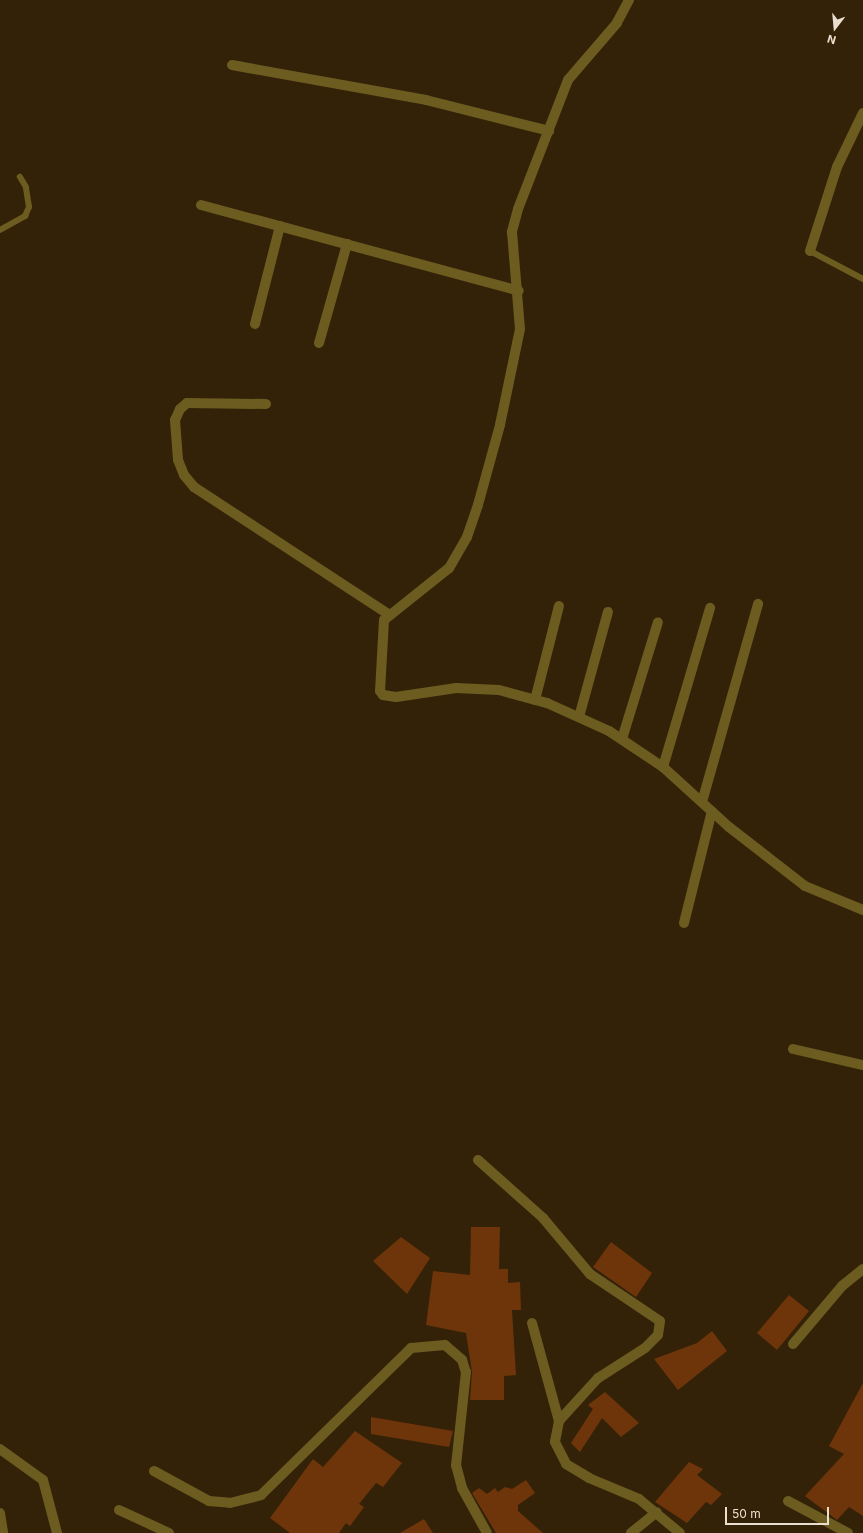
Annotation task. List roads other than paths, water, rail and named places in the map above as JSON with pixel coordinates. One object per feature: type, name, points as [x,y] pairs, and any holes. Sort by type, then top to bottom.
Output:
[{"type":"street","points":[[629,0],[617,23],[568,80],[512,232],[519,291],[520,329],[501,418],[467,538],[449,568],[388,614],[382,626],[380,686],[383,695],[456,688],[499,690],[535,700],[579,717],[622,739],[663,767],[712,811],[805,886],[863,910]]},
{"type":"street","points":[[232,65],[426,100],[549,131]]},
{"type":"street","points":[[810,251],[837,167],[863,113]]},
{"type":"street","points":[[201,205],[519,291]]},
{"type":"street","points":[[255,324],[280,226]]},
{"type":"street","points":[[319,343],[347,244]]},
{"type":"street","points":[[266,404],[187,403],[180,409],[175,420],[178,460],[184,476],[194,487],[388,614]]},
{"type":"street","points":[[702,802],[758,604]]},
{"type":"street","points":[[535,700],[559,606]]},
{"type":"street","points":[[663,767],[710,608]]},
{"type":"street","points":[[579,717],[608,612]]},
{"type":"street","points":[[622,739],[658,622]]},
{"type":"street","points":[[684,923],[712,811]]},
{"type":"street","points":[[793,1049],[863,1065]]},
{"type":"street","points":[[478,1160],[543,1218],[590,1274],[660,1321],[658,1335],[645,1348],[598,1378],[559,1421]]},
{"type":"street","points":[[792,1344],[842,1286],[863,1269]]},
{"type":"street","points":[[532,1322],[559,1421],[555,1442],[566,1464],[589,1478],[639,1499],[657,1512],[680,1533]]},
{"type":"street","points":[[154,1471],[209,1501],[230,1503],[261,1495],[411,1348],[445,1345],[462,1360],[466,1372],[456,1465],[462,1488],[485,1532]]},
{"type":"street","points":[[0,1449],[43,1480],[57,1533]]},
{"type":"street","points":[[788,1500],[848,1533]]},
{"type":"street","points":[[119,1510],[169,1533]]},
{"type":"street","points":[[631,1533],[657,1512]]},
{"type":"street","points":[[0,1513],[3,1533]]},
{"type":"lane","points":[[0,230],[12,227],[25,216],[29,207],[26,187],[20,178]]},
{"type":"lane","points":[[810,251],[863,279]]}]
